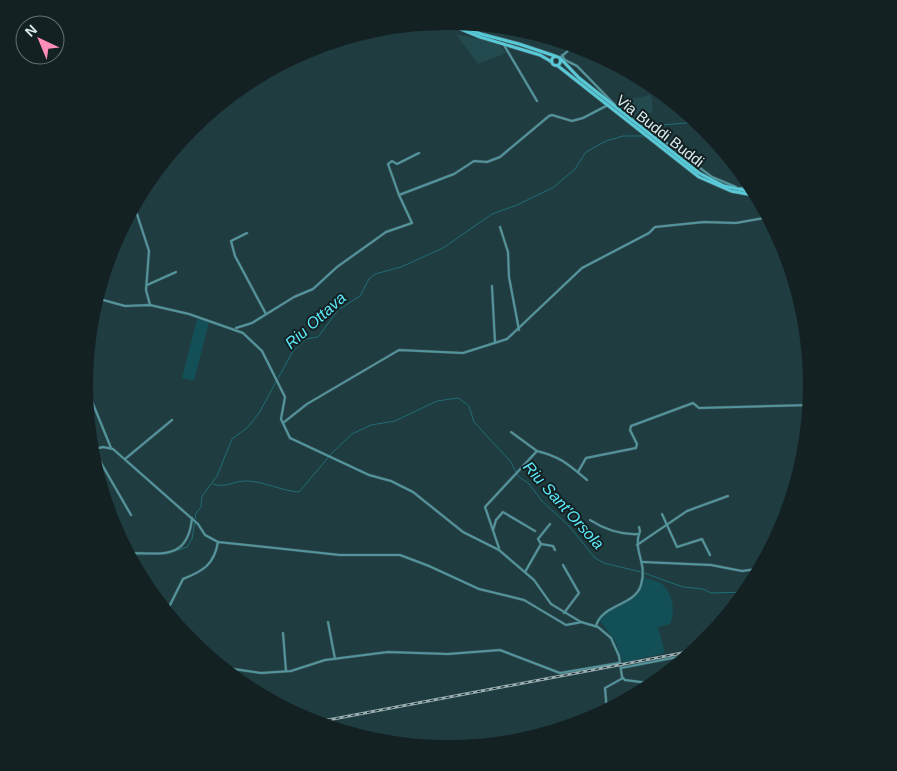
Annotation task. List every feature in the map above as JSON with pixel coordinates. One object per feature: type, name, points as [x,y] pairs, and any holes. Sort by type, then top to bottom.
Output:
[{"type":"main road","points":[[465,31],[540,55],[552,62],[555,56]]},
{"type":"main road","points":[[474,31],[561,57],[558,66]]},
{"type":"main road","name":"Via Buddi Buddi","points":[[561,57],[644,132]]},
{"type":"main road","name":"Via Buddi Buddi","points":[[552,62],[700,173],[724,186],[746,191]]},
{"type":"main road","name":"Via Buddi Buddi","points":[[651,137],[700,177],[731,191],[747,192]]},
{"type":"street","points":[[504,43],[537,100]]},
{"type":"street","points":[[568,51],[561,57],[594,87]]},
{"type":"street","points":[[399,195],[454,174],[474,161],[487,162],[500,157],[548,116],[557,116],[572,121],[583,118],[609,105]]},
{"type":"street","points":[[667,143],[708,174],[745,190]]},
{"type":"street","points":[[234,328],[246,326],[294,297],[313,289],[337,267],[386,232],[412,223],[388,164],[392,161],[397,164],[419,153]]},
{"type":"street","points":[[700,173],[708,174]]},
{"type":"street","points":[[137,216],[150,257],[147,285],[150,305]]},
{"type":"street","points":[[283,423],[312,401],[399,350],[463,353],[507,339],[519,330],[582,268],[649,233],[655,227],[704,222],[736,223],[762,218]]},
{"type":"street","points":[[500,227],[508,252],[509,277],[519,330]]},
{"type":"street","points":[[247,233],[231,241],[235,256],[266,314]]},
{"type":"street","points":[[147,285],[176,272]]},
{"type":"street","points":[[492,286],[496,343]]},
{"type":"street","points":[[103,300],[125,306],[150,305],[234,328],[255,343],[275,377],[285,402],[283,423],[290,438],[325,453],[369,476],[391,481],[413,492],[463,532],[499,550],[525,572],[551,604],[582,622],[596,626],[611,638],[623,678]]},
{"type":"street","points":[[94,402],[96,415],[112,448],[194,520],[205,535],[218,542],[340,555],[400,555],[479,589],[524,600],[566,625],[582,622]]},
{"type":"street","points":[[578,472],[586,458],[636,448],[637,444],[630,430],[631,426],[692,403],[699,408],[803,405]]},
{"type":"street","points":[[125,459],[172,420]]},
{"type":"street","points":[[511,432],[537,451],[559,457],[587,480]]},
{"type":"street","points":[[99,448],[112,448]]},
{"type":"street","points":[[499,550],[485,507],[537,451]]},
{"type":"street","points":[[103,468],[131,515]]},
{"type":"street","points":[[636,544],[687,510],[728,496]]},
{"type":"street","points":[[493,530],[496,520],[503,512],[535,531]]},
{"type":"street","points":[[662,514],[677,547],[702,539],[710,555]]},
{"type":"street","points":[[135,553],[169,552],[180,548],[188,539],[194,520]]},
{"type":"street","points":[[590,520],[603,528],[639,534]]},
{"type":"street","points":[[541,544],[538,539],[550,524]]},
{"type":"street","points":[[596,626],[604,613],[636,592],[641,585],[644,567],[636,544],[639,534],[638,527]]},
{"type":"street","points":[[169,606],[183,579],[202,572],[209,566],[218,542]]},
{"type":"street","points":[[525,572],[541,544]]},
{"type":"street","points":[[541,544],[553,546],[555,550]]},
{"type":"street","points":[[643,562],[711,565],[742,571],[752,570]]},
{"type":"street","points":[[563,565],[579,593],[564,613]]},
{"type":"street","points":[[328,622],[335,659]]},
{"type":"street","points":[[283,633],[286,671]]},
{"type":"street","points":[[233,669],[261,673],[286,671],[335,659],[388,652],[448,654],[500,650],[560,673],[620,663]]},
{"type":"street","points":[[621,668],[679,657]]},
{"type":"street","points":[[623,678],[631,682],[643,683]]},
{"type":"street","points":[[606,704],[604,688],[623,678]]},
{"type":"shaded area","points":[[456,34],[498,43],[506,53],[478,64]]},
{"type":"shaded area","points":[[651,95],[653,111],[639,121],[614,102]]},
{"type":"shaded area","points":[[197,319],[209,322],[194,381],[182,378]]},
{"type":"shaded area","points":[[643,577],[662,584],[671,598],[673,614],[670,624],[658,627],[665,653],[623,663],[615,641],[599,620],[619,603],[636,595]]},
{"type":"waterway","name":"Riu Ottava","points":[[649,132],[660,125],[688,123]]},
{"type":"waterway","name":"Riu Ottava","points":[[136,555],[166,554],[187,547],[192,539],[196,513],[201,507],[202,496],[217,476],[232,439],[248,427],[259,413],[293,351],[306,339],[318,337],[338,310],[360,296],[369,279],[375,274],[401,267],[443,248],[492,214],[517,205],[554,187],[575,169],[586,152],[606,141],[623,136],[643,136]]},
{"type":"waterway","name":"Riu Sant'Orsola","points":[[213,484],[222,486],[248,481],[299,492],[332,453],[352,434],[371,425],[395,421],[437,401],[458,398],[468,405]]},
{"type":"waterway","name":"Riu Sant'Orsola","points":[[469,406],[474,422],[511,462],[518,476],[529,484],[542,501],[569,526],[595,558],[604,563],[641,572]]},
{"type":"waterway","name":"Riu Sant'Orsola","points":[[644,573],[683,587],[703,589],[711,593],[738,592]]},
{"type":"railway","points":[[328,720],[683,653]]}]
